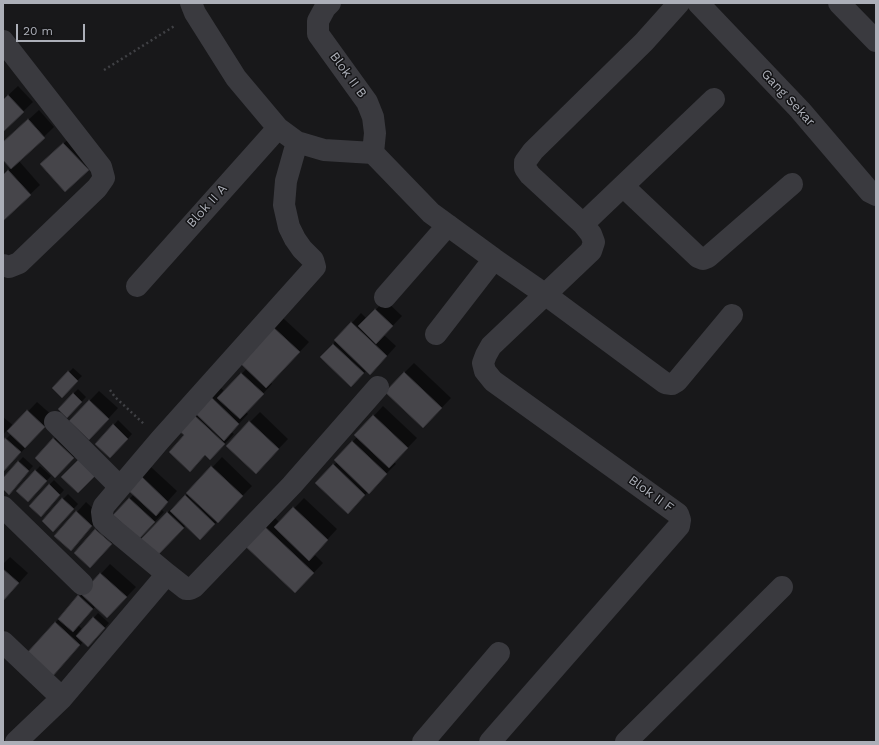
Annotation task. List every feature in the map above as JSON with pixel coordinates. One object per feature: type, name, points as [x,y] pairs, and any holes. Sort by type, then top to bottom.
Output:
[{"type":"street","name":"Blok II B","points":[[330,3],[325,8],[318,21],[318,34],[367,102],[374,117],[375,133],[373,153]]},
{"type":"street","name":"Blok II F","points":[[490,742],[679,526],[680,520],[678,514],[493,381],[485,370],[483,363],[491,346],[591,251],[594,242],[591,234],[583,224],[530,174],[525,168],[525,162],[533,151],[644,42],[679,3]]},
{"type":"street","name":"Gang Sekar","points":[[698,3],[800,110],[870,192],[876,195]]},
{"type":"street","points":[[839,3],[876,41]]},
{"type":"street","points":[[193,8],[236,78],[278,128],[297,142],[324,150],[373,153],[425,207],[494,259],[546,295],[666,383],[672,384],[677,381],[732,315]]},
{"type":"street","points":[[3,41],[101,167],[104,178],[97,188],[19,263],[9,267],[3,265]]},
{"type":"street","points":[[583,224],[714,99]]},
{"type":"street","name":"Blok II A","points":[[137,286],[278,128]]},
{"type":"street","points":[[297,142],[286,181],[284,205],[289,227],[302,250],[313,260],[315,264],[314,268],[160,440],[104,506],[102,512],[103,520],[167,574],[186,589],[190,589],[194,587],[292,485],[378,387]]},
{"type":"street","points":[[623,186],[698,257],[706,259],[792,184]]},
{"type":"street","points":[[385,297],[448,225]]},
{"type":"street","points":[[436,334],[494,259]]},
{"type":"street","points":[[55,422],[120,487]]},
{"type":"street","points":[[3,507],[82,584]]},
{"type":"street","points":[[16,742],[62,698],[167,574]]},
{"type":"street","points":[[626,742],[782,587]]},
{"type":"street","points":[[3,642],[62,698]]},
{"type":"street","points":[[423,742],[499,652]]},
{"type":"path","points":[[104,70],[193,8]]},
{"type":"path","points":[[110,390],[115,397],[160,440]]},
{"type":"building","points":[[8,95],[24,112],[3,132],[3,100]]},
{"type":"building","points":[[28,119],[45,138],[11,169],[3,160],[3,142]]},
{"type":"building","points":[[63,143],[89,170],[65,192],[40,164]]},
{"type":"building","points":[[8,170],[31,195],[3,221],[3,175]]},
{"type":"building","points":[[375,309],[393,326],[376,344],[358,326]]},
{"type":"building","points":[[351,322],[387,356],[370,375],[334,340]]},
{"type":"building","points":[[273,327],[300,352],[266,388],[239,362]]},
{"type":"building","points":[[333,344],[364,373],[351,387],[320,357]]},
{"type":"building","points":[[68,371],[78,381],[62,398],[52,388]]},
{"type":"building","points":[[404,372],[442,408],[423,428],[385,392]]},
{"type":"building","points":[[241,373],[264,394],[240,419],[217,398]]},
{"type":"building","points":[[73,393],[82,402],[67,418],[58,409]]},
{"type":"building","points":[[208,394],[239,424],[224,441],[193,411]]},
{"type":"building","points":[[89,400],[109,419],[89,440],[69,421]]},
{"type":"building","points":[[27,410],[45,427],[25,448],[7,431]]},
{"type":"building","points":[[193,414],[225,444],[210,460],[205,455],[190,472],[169,452],[184,435],[178,430]]},
{"type":"building","points":[[373,415],[408,448],[389,468],[354,435]]},
{"type":"building","points":[[249,421],[279,449],[256,474],[226,446]]},
{"type":"building","points":[[113,424],[128,439],[110,458],[95,444]]},
{"type":"building","points":[[5,438],[21,452],[3,472],[3,441]]},
{"type":"building","points":[[53,438],[74,458],[55,478],[35,458]]},
{"type":"building","points":[[352,441],[387,474],[369,494],[334,460]]},
{"type":"building","points":[[80,458],[97,474],[78,493],[61,477]]},
{"type":"building","points":[[18,461],[29,471],[9,495],[3,489],[3,478]]},
{"type":"building","points":[[333,464],[365,495],[348,514],[315,483]]},
{"type":"building","points":[[211,466],[243,496],[218,523],[186,493]]},
{"type":"building","points":[[35,470],[47,481],[28,502],[16,491]]},
{"type":"building","points":[[141,476],[168,502],[156,516],[128,490]]},
{"type":"building","points":[[49,484],[60,495],[41,517],[29,506]]},
{"type":"building","points":[[185,495],[215,524],[200,540],[170,511]]},
{"type":"building","points":[[62,498],[74,509],[53,532],[42,521]]},
{"type":"building","points":[[129,498],[155,522],[139,539],[113,515]]},
{"type":"building","points":[[293,507],[328,540],[309,561],[274,527]]},
{"type":"building","points":[[76,511],[92,526],[71,551],[54,536]]},
{"type":"building","points":[[167,512],[184,528],[157,556],[140,540]]},
{"type":"building","points":[[263,525],[314,573],[295,593],[244,545]]},
{"type":"building","points":[[95,529],[112,544],[90,568],[74,553]]},
{"type":"building","points":[[3,569],[19,583],[3,601]]},
{"type":"building","points":[[100,573],[127,597],[107,618],[81,594]]},
{"type":"building","points":[[78,595],[93,609],[73,632],[58,619]]},
{"type":"building","points":[[93,617],[105,628],[88,647],[76,636]]},
{"type":"building","points":[[55,622],[80,645],[52,677],[26,654]]}]
